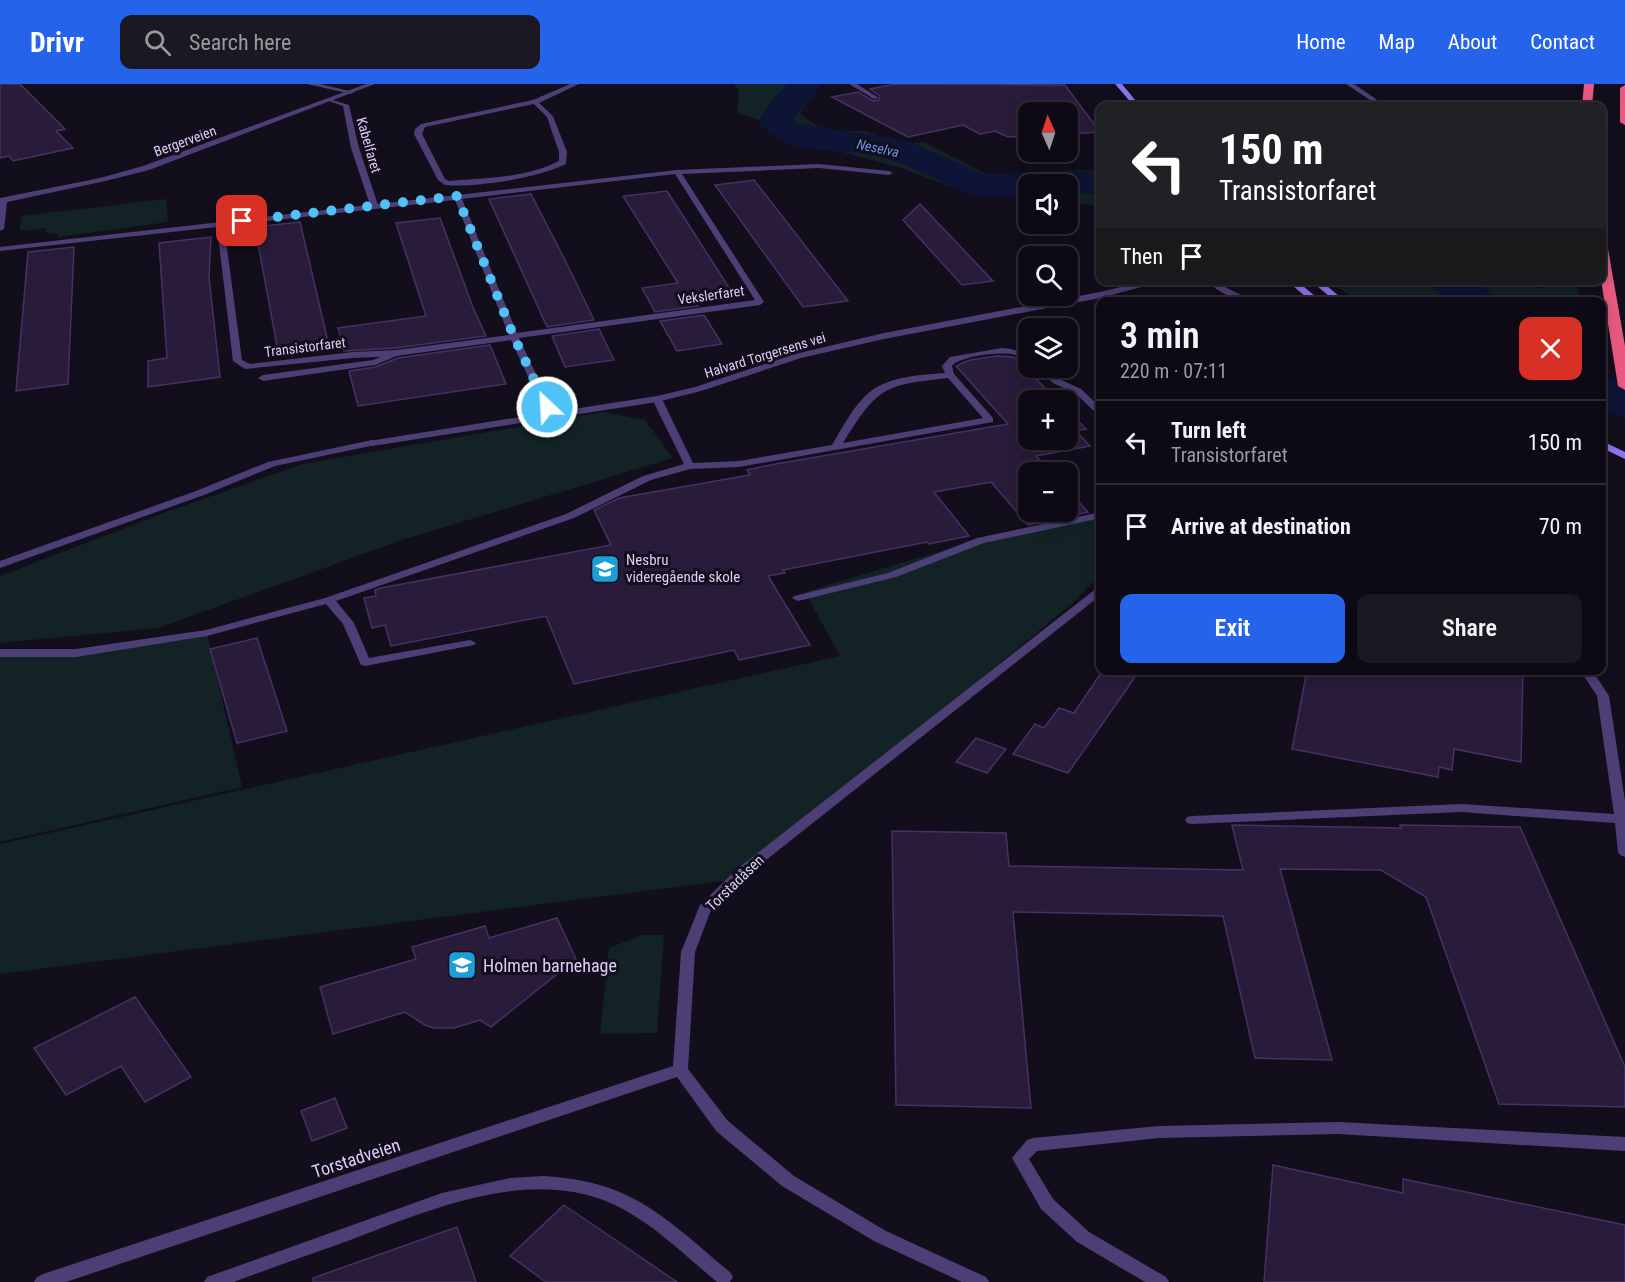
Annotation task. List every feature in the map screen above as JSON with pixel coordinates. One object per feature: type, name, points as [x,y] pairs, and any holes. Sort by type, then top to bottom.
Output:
[{"type":"highway","points":[[1587,102],[1589,84]]},
{"type":"highway","points":[[1625,88],[1625,122]]},
{"type":"highway","points":[[1606,275],[1625,386]]},
{"type":"main road","points":[[1118,84],[1134,102]]},
{"type":"main road","points":[[1296,285],[1312,297]]},
{"type":"main road","points":[[1320,285],[1336,297]]},
{"type":"main road","points":[[1606,446],[1625,456]]},
{"type":"street","points":[[310,84],[351,92]]},
{"type":"street","name":"Bergerveien","points":[[1,200],[101,180],[146,168],[372,84]]},
{"type":"street","points":[[535,102],[550,116],[563,152],[563,162],[554,168],[532,173],[448,183],[442,180],[418,134],[423,125],[535,102],[576,84]]},
{"type":"street","points":[[852,84],[876,98]]},
{"type":"street","points":[[1349,84],[1377,102]]},
{"type":"street","name":"Kabelfaret","points":[[331,100],[346,105],[355,148],[374,205]]},
{"type":"street","points":[[0,249],[677,172],[819,166],[889,172]]},
{"type":"street","name":"Vekslerfaret","points":[[514,337],[760,302],[677,172]]},
{"type":"street","points":[[457,196],[514,337],[551,415]]},
{"type":"street","points":[[0,229],[1,200]]},
{"type":"street","name":"Transistorfaret","points":[[220,223],[238,361],[248,367],[273,366],[353,355],[396,353],[514,337]]},
{"type":"street","name":"Halvard Torgersens vei","points":[[1106,297],[1146,285]]},
{"type":"street","points":[[1217,285],[1240,297]]},
{"type":"street","name":"Halvard Torgersens vei","points":[[0,565],[200,493],[273,464],[372,443],[657,399],[798,356],[884,336],[1096,299]]},
{"type":"street","points":[[0,652],[76,653],[207,633],[329,600],[570,516],[647,478],[690,466],[731,465],[990,420],[950,375],[947,366],[953,359],[994,351],[1018,353]]},
{"type":"street","points":[[263,378],[375,363],[396,353]]},
{"type":"street","points":[[835,448],[875,392],[903,382],[950,375]]},
{"type":"street","points":[[1053,378],[1078,391],[1096,407]]},
{"type":"street","points":[[657,399],[690,466]]},
{"type":"street","points":[[798,598],[892,575],[981,540],[1096,516]]},
{"type":"street","name":"Torstadåsen","points":[[680,1070],[688,951],[705,908],[742,872],[1096,594]]},
{"type":"street","points":[[329,600],[348,623],[365,662],[470,643]]},
{"type":"street","points":[[1590,675],[1603,696],[1625,852]]},
{"type":"street","points":[[1192,820],[1461,807],[1621,819]]},
{"type":"street","points":[[680,1070],[722,1126],[788,1181],[880,1236],[980,1282]]},
{"type":"street","name":"Torstadveien","points":[[43,1282],[680,1070]]},
{"type":"street","points":[[1160,1282],[1083,1238],[1047,1204],[1020,1158],[1033,1145],[1183,1131],[1338,1128],[1625,1144]]},
{"type":"street","points":[[213,1282],[372,1224],[456,1197],[494,1188],[543,1183],[567,1185],[610,1195],[637,1209],[724,1277]]},
{"type":"shaded area","points":[[733,84],[821,84],[800,114],[825,131],[867,131],[896,145],[924,142],[988,175],[1096,171],[1096,205],[1078,203],[1078,174],[1018,174],[1018,197],[960,190],[904,169],[770,132],[756,119],[737,113],[739,90]]},
{"type":"shaded area","points":[[166,199],[168,222],[58,237],[58,234],[46,233],[46,228],[20,231],[21,216]]},
{"type":"shaded area","points":[[1334,285],[1516,285],[1542,288],[1544,285],[1578,285],[1580,297],[1353,297]]},
{"type":"shaded area","points":[[603,412],[645,420],[673,458],[402,540],[158,628],[0,643],[0,576],[169,511],[303,464]]},
{"type":"shaded area","points":[[1096,515],[1096,579],[1075,601],[738,879],[0,974],[0,844],[840,656],[805,592],[981,539],[1063,522],[1078,522],[1078,519]]},
{"type":"shaded area","points":[[207,633],[242,787],[0,842],[0,653],[76,653]]},
{"type":"shaded area","points":[[642,935],[664,935],[657,1033],[600,1034],[609,948]]},
{"type":"building","points":[[0,84],[20,84],[65,129],[56,131],[73,148],[13,161],[9,156],[0,158]]},
{"type":"building","points":[[896,84],[1065,85],[1078,102],[1018,102],[1018,137],[1008,137],[995,131],[980,134],[963,125],[908,137],[832,97],[858,92],[873,101],[879,100],[880,96],[870,89]]},
{"type":"building","points":[[1078,102],[1096,127],[1096,132],[1078,133]]},
{"type":"building","points":[[754,180],[848,301],[803,307],[715,185]]},
{"type":"building","points":[[667,191],[735,297],[695,302],[698,306],[655,312],[642,288],[678,283],[623,196]]},
{"type":"building","points":[[531,194],[594,320],[547,327],[489,199]]},
{"type":"building","points":[[920,204],[993,281],[962,285],[903,220]]},
{"type":"building","points":[[440,218],[486,336],[396,348],[344,351],[338,328],[426,316],[396,223]]},
{"type":"building","points":[[300,222],[330,350],[279,357],[255,227]]},
{"type":"building","points":[[211,237],[209,277],[220,377],[148,387],[148,361],[167,358],[159,243]]},
{"type":"building","points":[[74,247],[68,384],[16,391],[28,252]]},
{"type":"building","points":[[704,315],[722,344],[677,351],[660,321]]},
{"type":"building","points":[[599,329],[614,360],[565,367],[552,336]]},
{"type":"building","points":[[490,345],[506,384],[358,406],[349,371],[375,367],[398,358]]},
{"type":"building","points":[[997,356],[1014,357],[1018,361],[1018,378],[1035,378],[1047,390],[1018,390],[1018,450],[1068,450],[1036,456],[1042,462],[1018,462],[1018,513],[991,482],[934,492],[969,536],[783,570],[785,573],[768,576],[810,645],[739,660],[734,650],[574,684],[546,616],[391,646],[385,625],[372,628],[364,598],[376,596],[375,590],[611,545],[594,510],[619,498],[750,475],[747,470],[770,465],[1008,424],[956,366],[970,360]]},
{"type":"building","points":[[1078,421],[1086,429],[1078,431]]},
{"type":"building","points":[[1078,433],[1090,446],[1078,448]]},
{"type":"building","points":[[1078,501],[1088,512],[1078,514]]},
{"type":"building","points":[[1025,522],[1042,522],[1028,525]]},
{"type":"building","points":[[257,638],[287,731],[237,743],[210,649]]},
{"type":"building","points":[[1100,675],[1137,675],[1068,773],[1013,754],[1035,724],[1044,728],[1059,708],[1074,713]]},
{"type":"building","points":[[1306,675],[1523,675],[1521,762],[1454,749],[1452,770],[1439,767],[1438,777],[1292,749]]},
{"type":"building","points":[[976,738],[1006,749],[987,773],[956,762]]},
{"type":"building","points":[[1232,825],[1401,828],[1400,825],[1520,827],[1625,1067],[1625,1107],[1499,1104],[1426,897],[1381,870],[1280,869],[1332,1060],[1255,1058],[1223,916],[1013,912],[1031,1108],[896,1105],[892,831],[1006,833],[1009,866],[1243,870]]},
{"type":"building","points":[[557,918],[576,959],[491,1027],[480,1020],[454,1028],[434,1028],[405,1012],[333,1034],[320,987],[416,959],[412,947],[485,926],[489,938]]},
{"type":"building","points":[[135,997],[191,1077],[145,1102],[121,1066],[66,1095],[34,1048]]},
{"type":"building","points":[[335,1098],[347,1128],[312,1141],[301,1111]]},
{"type":"building","points":[[1273,1165],[1403,1193],[1403,1179],[1625,1225],[1625,1282],[1264,1282]]},
{"type":"building","points":[[564,1205],[677,1282],[546,1282],[510,1256]]},
{"type":"building","points":[[457,1227],[476,1282],[313,1282],[313,1278]]},
{"type":"waterway","name":"Neselva","points":[[807,84],[785,106],[775,121],[788,132],[817,139],[893,148],[980,186],[1018,185]]},
{"type":"waterway","name":"Neselva","points":[[1078,182],[1096,183]]},
{"type":"waterway","name":"Neselva","points":[[1455,285],[1470,297]]},
{"type":"waterway","name":"Neselva","points":[[1606,392],[1625,404]]},
{"type":"place","name":"Nesbru videregående skole","points":[[605,569]]},
{"type":"place","name":"Holmen barnehage","points":[[462,965]]},
{"type":"route","points":[[242,221],[457,196],[514,337],[547,407]]}]
